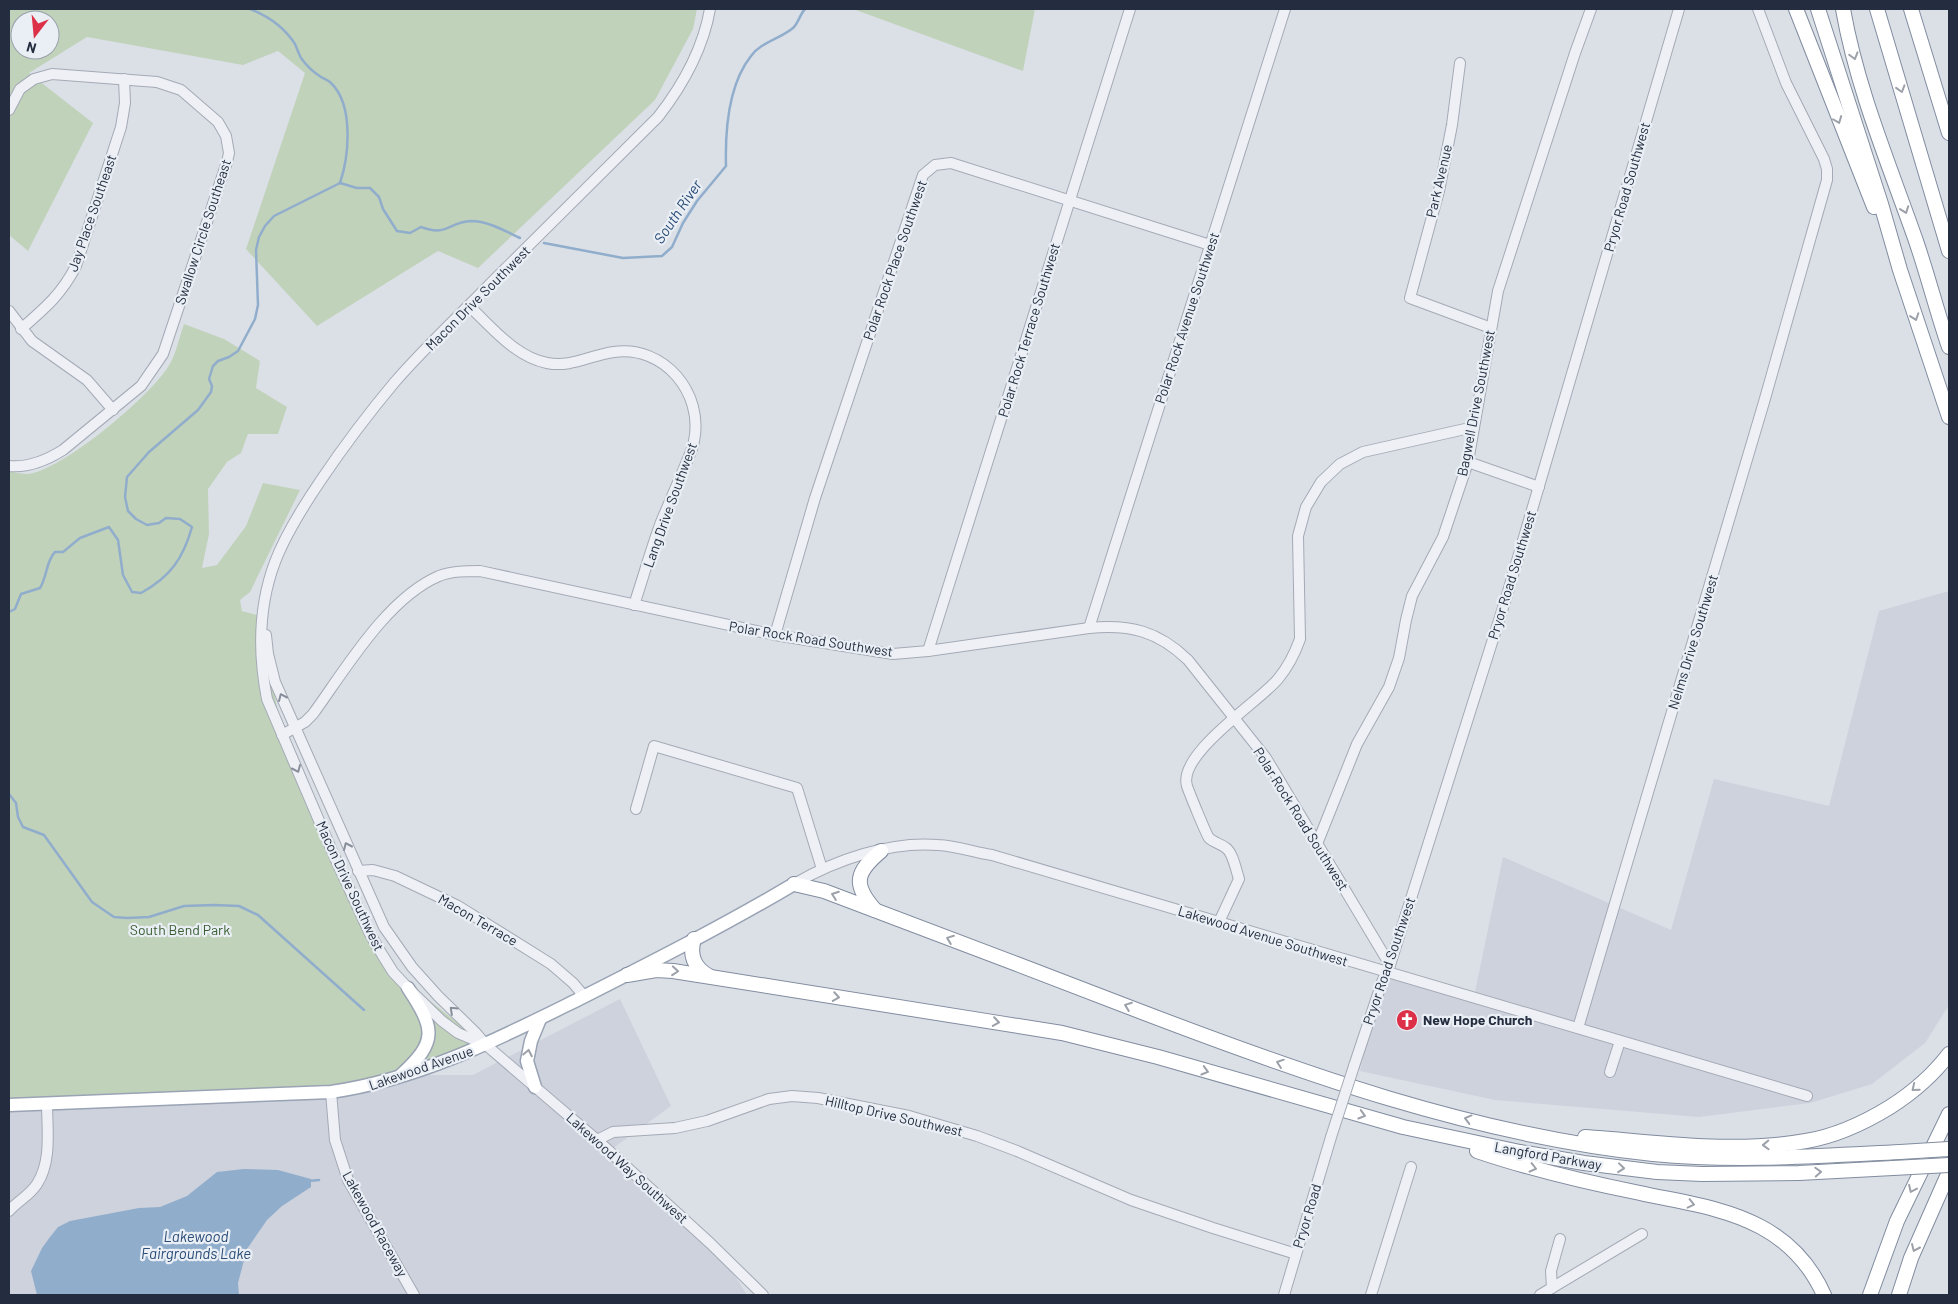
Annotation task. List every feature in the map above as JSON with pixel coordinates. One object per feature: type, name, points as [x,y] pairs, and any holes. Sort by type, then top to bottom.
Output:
[{"type":"highway","points":[[1796,9],[1845,138],[1900,270]]},
{"type":"highway","points":[[1818,9],[1881,204],[1900,270],[1949,418]]},
{"type":"highway","points":[[1843,9],[1846,28],[1878,140],[1916,242],[1949,347]]},
{"type":"highway","points":[[1877,9],[1949,251]]},
{"type":"highway","points":[[1911,9],[1949,133]]},
{"type":"highway","points":[[1918,9],[1932,74]]},
{"type":"highway","points":[[875,910],[864,897],[859,883],[864,868],[880,851]]},
{"type":"highway","name":"Langford Parkway","points":[[794,884],[820,890],[875,910],[1224,1044],[1326,1080],[1515,1132],[1594,1146],[1692,1157],[1806,1157],[1949,1150]]},
{"type":"highway","points":[[694,939],[692,946],[693,960],[700,970],[710,976]]},
{"type":"highway","name":"Langford Parkway","points":[[627,975],[656,970],[674,971],[1054,1032],[1158,1057],[1403,1127],[1520,1152],[1616,1168],[1657,1172],[1750,1174],[1949,1165]]},
{"type":"highway","points":[[1515,1132],[1694,1146],[1751,1146],[1807,1141],[1845,1130],[1875,1116],[1901,1100],[1924,1081],[1949,1054]]},
{"type":"highway","points":[[1870,1295],[1897,1221],[1949,1114]]},
{"type":"highway","points":[[1403,1127],[1518,1164],[1700,1206],[1750,1221],[1771,1233],[1793,1250],[1808,1267],[1824,1295]]},
{"type":"highway","points":[[1899,1295],[1911,1258],[1949,1172]]},
{"type":"main road","name":"Lakewood Avenue","points":[[9,1105],[332,1092],[358,1088],[397,1078],[486,1046],[627,975],[794,884]]},
{"type":"main road","points":[[397,1078],[421,1054],[429,1036],[425,1016],[408,988]]},
{"type":"main road","points":[[535,1087],[527,1061],[531,1041],[540,1019]]},
{"type":"street","name":"Macon Drive Southwest","points":[[486,1046],[458,1033],[442,1021],[393,972],[370,934],[335,858],[268,700],[262,674],[260,638],[261,616],[268,583],[286,537],[311,495],[342,450],[395,382],[663,111],[684,80],[694,60],[703,38],[710,9]]},
{"type":"street","name":"Polar Rock Terrace Southwest","points":[[928,651],[1130,9]]},
{"type":"street","name":"Polar Rock Avenue Southwest","points":[[1089,628],[1285,9]]},
{"type":"street","name":"Bagwell Drive Southwest","points":[[1317,844],[1357,744],[1388,688],[1399,658],[1412,596],[1443,537],[1468,462],[1498,291],[1574,53],[1591,9]]},
{"type":"street","name":"Pryor Road Southwest","points":[[1331,1137],[1388,969],[1507,595],[1680,9]]},
{"type":"street","name":"Nelms Drive Southwest","points":[[1578,1028],[1764,402],[1826,180],[1827,169],[1824,159],[1786,83],[1758,9]]},
{"type":"street","name":"Park Avenue","points":[[1460,63],[1452,125],[1439,191],[1410,298],[1491,328]]},
{"type":"street","name":"Swallow Circle Southeast","points":[[9,110],[20,89],[34,79],[52,74],[157,82],[181,90],[218,122],[226,136],[228,153],[227,162],[163,354],[141,386],[63,450],[50,458],[26,465],[9,466]]},
{"type":"street","name":"Jay Place Southeast","points":[[21,329],[56,297],[76,266],[121,128],[125,103],[124,79]]},
{"type":"street","name":"Polar Rock Place Southwest","points":[[775,635],[815,498],[923,175],[935,165],[951,163],[1210,245]]},
{"type":"street","name":"Lang Drive Southwest","points":[[469,306],[521,354],[532,360],[548,364],[566,364],[581,362],[612,352],[638,353],[666,365],[677,375],[688,390],[696,415],[694,443],[660,525],[634,605]]},
{"type":"street","points":[[9,311],[32,341],[86,380],[113,410]]},
{"type":"street","points":[[1219,922],[1239,879],[1228,849],[1209,838],[1186,784],[1189,767],[1200,752],[1233,717],[1277,680],[1288,665],[1297,646],[1300,639],[1298,536],[1306,507],[1321,482],[1340,464],[1363,452],[1474,427]]},
{"type":"street","points":[[1468,462],[1539,487]]},
{"type":"street","name":"Polar Rock Road Southwest","points":[[282,735],[305,722],[313,714],[372,633],[389,613],[416,589],[441,576],[460,571],[480,571],[775,635],[893,654],[928,651],[1089,628],[1129,627],[1166,641],[1188,660],[1266,758],[1388,969]]},
{"type":"street","name":"Macon Drive Southwest","points":[[265,602],[268,654],[275,682],[384,927],[412,967],[438,996],[475,1032],[486,1046]]},
{"type":"street","points":[[636,809],[654,746],[797,788],[822,869]]},
{"type":"street","name":"Lakewood Avenue Southwest","points":[[794,884],[822,869],[880,851],[924,845],[961,848],[1388,969],[1620,1041],[1807,1096]]},
{"type":"street","name":"Macon Terrace","points":[[358,871],[373,870],[395,876],[458,906],[551,964],[573,983],[584,996]]},
{"type":"street","points":[[1610,1072],[1620,1041]]},
{"type":"street","name":"Lakewood Way Southwest","points":[[486,1046],[597,1140],[710,1243],[763,1295]]},
{"type":"street","name":"Lakewood Raceway","points":[[332,1092],[335,1140],[348,1180],[414,1295]]},
{"type":"street","name":"Hilltop Drive Southwest","points":[[597,1140],[612,1132],[675,1128],[707,1121],[768,1099],[792,1096],[818,1098],[909,1116],[977,1136],[1131,1200],[1296,1254]]},
{"type":"street","points":[[9,1211],[37,1184],[45,1167],[47,1152],[47,1103]]},
{"type":"street","name":"Pryor Road","points":[[1284,1295],[1331,1137]]},
{"type":"street","points":[[1371,1295],[1411,1168]]},
{"type":"street","points":[[1540,1295],[1642,1234]]},
{"type":"street","points":[[1552,1288],[1551,1271],[1560,1239]]},
{"type":"shaded area","points":[[1949,591],[1949,1005],[1925,1043],[1872,1084],[1810,1103],[1699,1117],[1495,1100],[1360,1071],[1384,966],[1475,992],[1503,857],[1671,930],[1714,779],[1829,806],[1879,611]]},
{"type":"shaded area","points":[[620,999],[671,1106],[612,1149],[713,1241],[747,1295],[9,1295],[9,1100],[398,1075],[473,1075]]},
{"type":"green space","points":[[9,9],[697,9],[693,29],[655,100],[478,268],[438,251],[317,326],[246,249],[305,73],[278,51],[243,65],[87,37],[60,54],[60,10],[10,10],[10,60],[50,60],[29,73],[93,123],[28,251],[9,235]]},
{"type":"green space","points":[[853,9],[1035,9],[1023,71]]},
{"type":"green space","name":"South Bend Park","points":[[184,324],[224,339],[260,361],[256,388],[287,407],[278,434],[248,434],[241,453],[227,462],[208,489],[209,534],[202,568],[217,565],[246,526],[263,483],[300,490],[250,592],[240,600],[242,611],[261,616],[282,735],[393,972],[486,1045],[331,1092],[9,1111],[9,471],[28,474],[62,460],[125,413],[158,380],[168,367]]},
{"type":"water","name":"Lakewood Fairgrounds Lake","points":[[244,1169],[278,1170],[311,1179],[311,1187],[282,1206],[267,1220],[247,1249],[238,1283],[239,1295],[37,1295],[31,1271],[42,1248],[58,1227],[70,1221],[139,1208],[160,1207],[187,1196],[217,1172]]},
{"type":"waterway","name":"South River","points":[[250,9],[281,27],[291,38],[305,63],[315,73],[330,82],[338,93],[343,104],[348,131],[346,159],[340,183]]},
{"type":"waterway","name":"South River","points":[[544,243],[623,258],[662,256],[672,247],[683,223],[697,201],[726,166],[727,123],[737,80],[743,68],[755,51],[793,28],[805,9]]},
{"type":"waterway","name":"South River","points":[[340,183],[357,188],[370,188],[379,197],[383,209],[397,231],[410,233],[421,227],[430,230],[443,230],[463,222],[477,221],[520,238]]},
{"type":"waterway","points":[[9,612],[15,609],[21,594],[40,588],[50,560],[55,552],[63,552],[80,538],[109,527],[118,540],[123,575],[132,592],[141,593],[168,574],[180,558],[192,527],[180,519],[166,518],[159,523],[147,525],[136,519],[128,511],[125,497],[127,477],[149,452],[198,410],[211,392],[212,386],[209,379],[213,366],[218,361],[238,351],[255,319],[258,305],[256,250],[259,237],[265,226],[274,216],[340,183]]},
{"type":"waterway","points":[[9,794],[16,803],[18,817],[23,827],[44,835],[92,902],[114,917],[149,917],[184,906],[239,906],[258,915],[364,1010]]},
{"type":"waterway","points":[[308,1181],[319,1180]]},
{"type":"place","name":"New Hope Church","points":[[1407,1020]]}]
